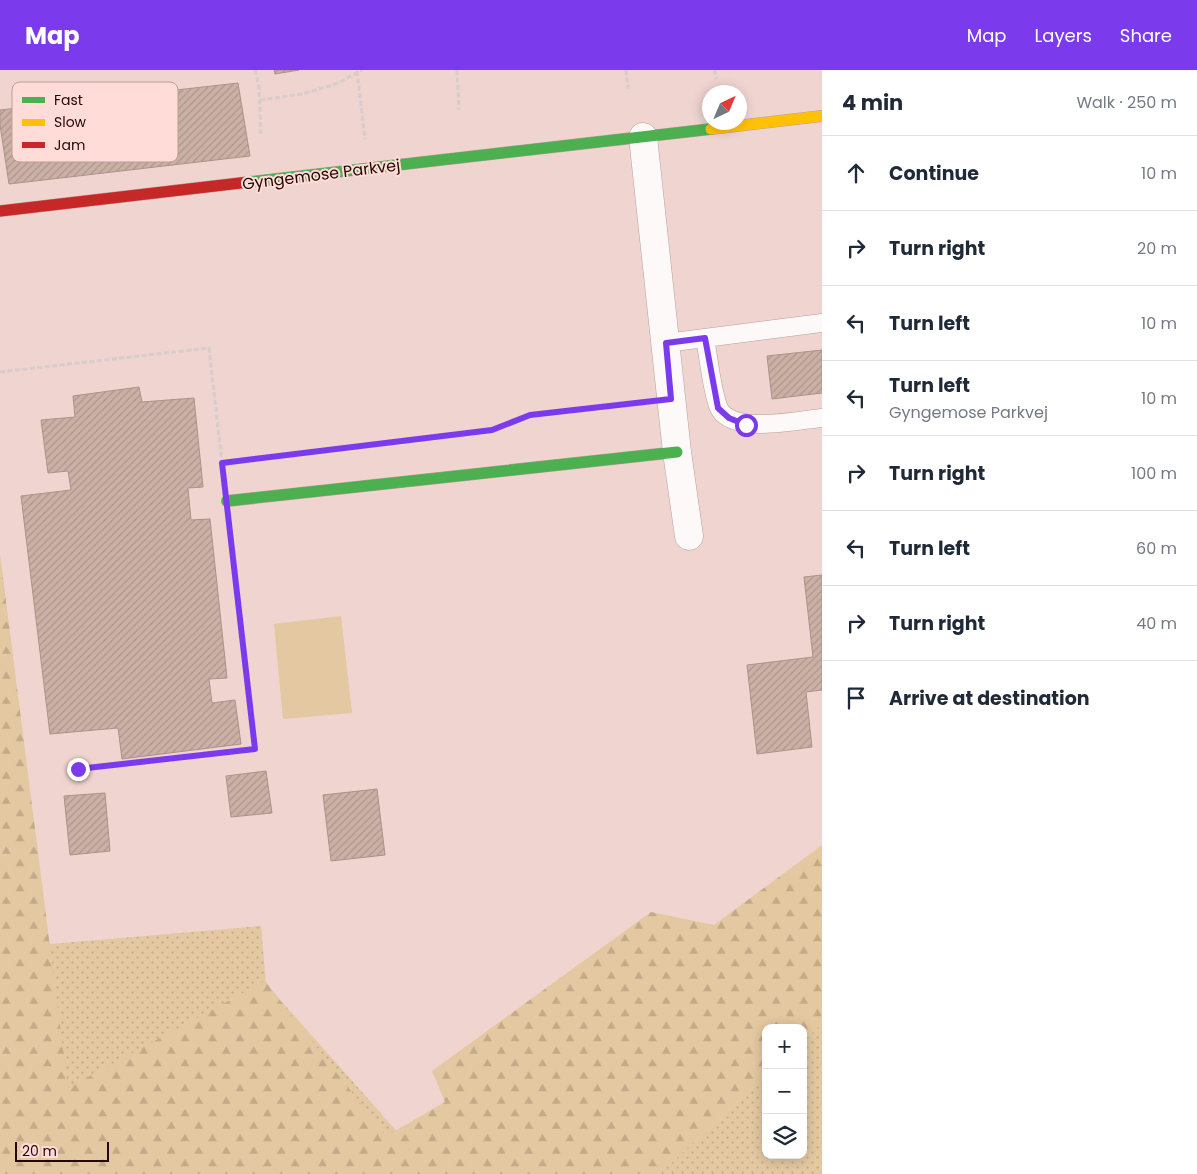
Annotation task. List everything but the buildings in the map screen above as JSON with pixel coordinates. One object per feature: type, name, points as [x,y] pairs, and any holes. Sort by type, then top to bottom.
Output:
[{"type":"street","name":"Gyngemose Parkvej","points":[[0,211],[822,116]]},
{"type":"street","points":[[643,137],[677,452],[689,536]]},
{"type":"street","points":[[227,501],[677,452]]},
{"type":"lane","points":[[666,343],[822,323]]},
{"type":"lane","points":[[705,338],[718,408],[729,418],[746,425],[822,418]]},
{"type":"path","points":[[255,70],[260,100],[261,134]]},
{"type":"path","points":[[260,100],[302,94],[336,84],[362,70]]},
{"type":"path","points":[[457,70],[459,110]]},
{"type":"path","points":[[626,70],[628,89]]},
{"type":"path","points":[[714,70],[717,79]]},
{"type":"path","points":[[357,71],[363,121]]},
{"type":"path","points":[[0,372],[209,348],[255,749],[78,769]]},
{"type":"path","points":[[222,463],[492,430],[530,415],[671,399]]},
{"type":"green space","points":[[0,554],[68,1088],[265,981],[386,1136],[445,1102],[432,1071],[651,912],[714,925],[822,845],[822,1024],[807,1037],[807,1024],[762,1024],[762,1080],[659,1174],[0,1174]]},
{"type":"green space","points":[[341,616],[352,713],[283,719],[274,624]]},
{"type":"green space","points":[[0,898],[51,944],[261,926],[266,984],[409,1145],[0,1174]]},
{"type":"green space","points":[[822,1024],[822,1174],[659,1174],[762,1080],[762,1159],[807,1159],[807,1037]]},
{"type":"traffic: fast","points":[[249,182],[702,130]]},
{"type":"traffic: fast","points":[[227,501],[677,452]]},
{"type":"traffic: slow","points":[[747,125],[822,116]]},
{"type":"traffic: jam","points":[[0,211],[249,182]]},
{"type":"route","points":[[78,769],[255,749],[222,463],[492,430],[530,415],[671,399],[666,343],[705,338],[718,408],[735,422],[746,425]]}]
